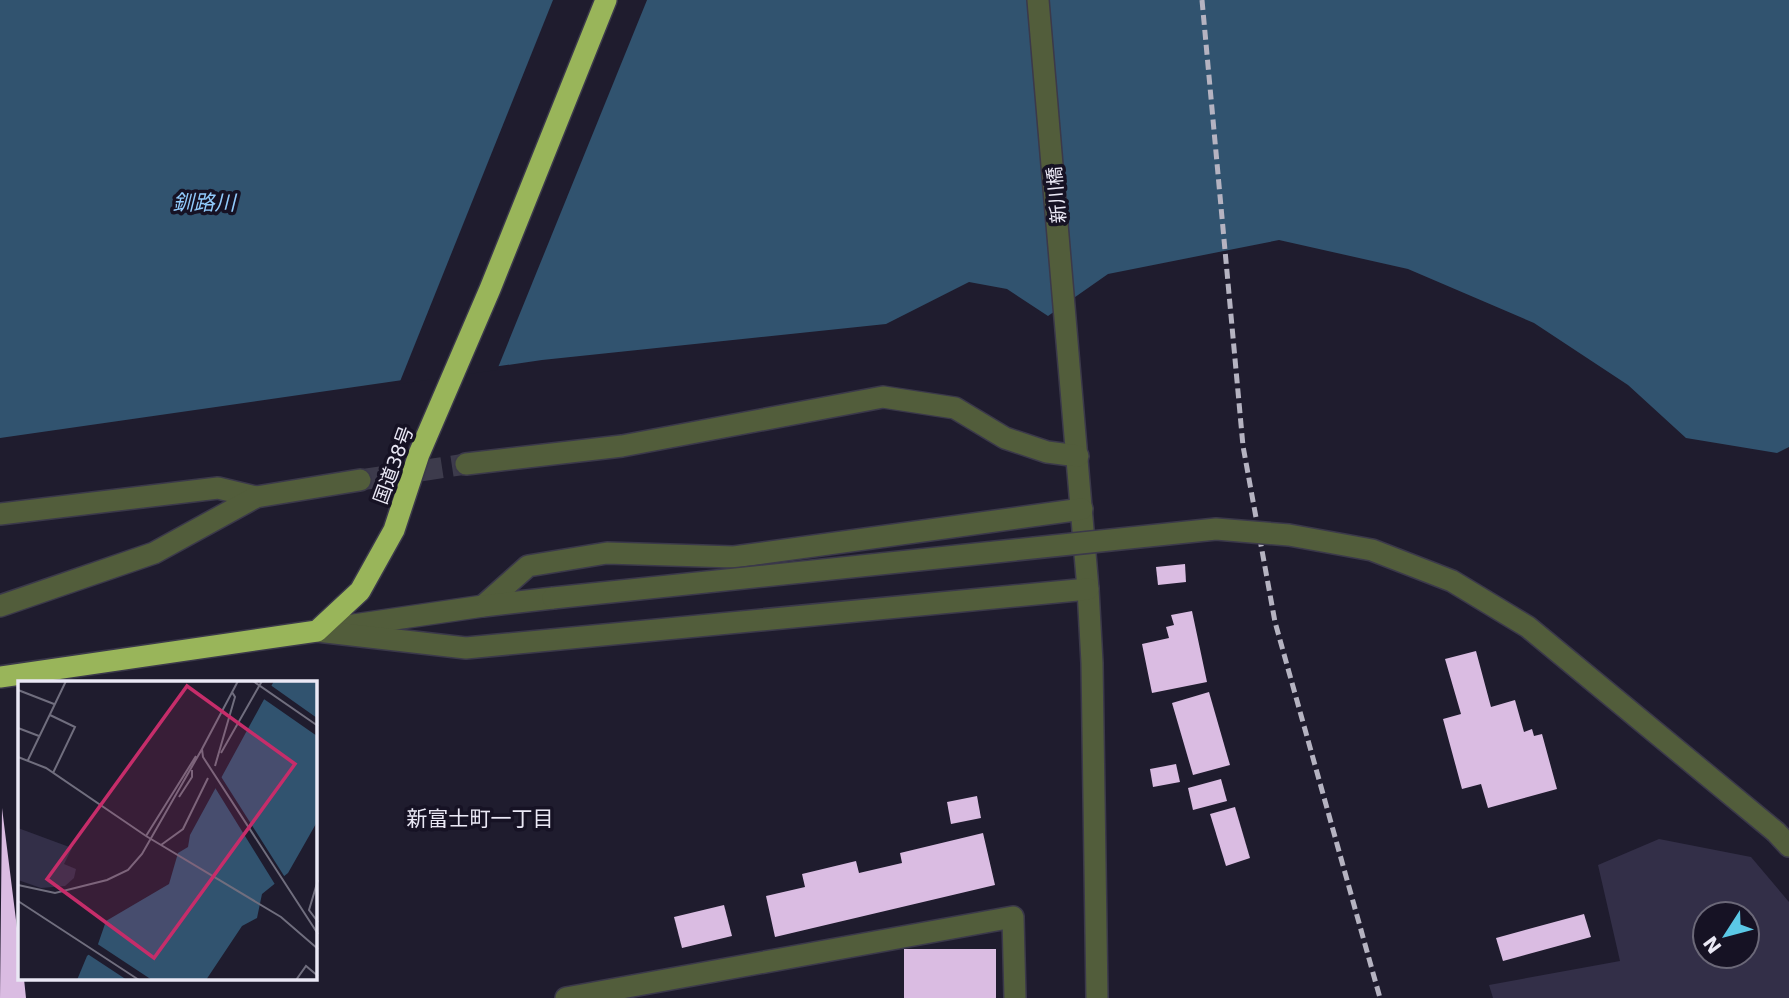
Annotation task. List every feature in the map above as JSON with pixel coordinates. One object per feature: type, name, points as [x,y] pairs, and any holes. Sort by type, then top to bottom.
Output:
[{"type":"highway","name":"国道38号","points":[[317,631],[360,592],[394,530],[419,454],[490,289],[607,0]]},
{"type":"highway","points":[[0,677],[317,631]]},
{"type":"street","name":"新川橋","points":[[1038,0],[1088,589],[1092,663],[1097,998]]},
{"type":"street","points":[[466,464],[622,446],[883,397],[955,408],[1005,438],[1047,452],[1078,456]]},
{"type":"street","points":[[0,606],[154,553],[256,497],[360,480]]},
{"type":"street","points":[[0,514],[218,488],[256,497]]},
{"type":"street","points":[[483,606],[528,566],[607,553],[734,557],[1083,509]]},
{"type":"street","points":[[317,631],[553,598],[1216,529],[1289,535],[1372,550],[1452,582],[1528,627],[1782,839]]},
{"type":"street","points":[[317,631],[466,648],[1088,589]]},
{"type":"street","points":[[566,998],[1013,917],[1015,998]]},
{"type":"shaded area","points":[[1659,839],[1751,857],[1789,902],[1789,998],[1493,998],[1489,985],[1620,961],[1598,865]]},
{"type":"water","name":"釧路川","points":[[0,0],[1789,0],[1789,447],[1777,453],[1686,438],[1628,385],[1534,323],[1408,269],[1279,240],[1108,274],[1048,316],[1007,289],[969,282],[886,324],[542,360],[0,438]]},
{"type":"pier","points":[[553,0],[647,0],[497,370],[399,384]]},
{"type":"building","points":[[1185,564],[1186,582],[1158,585],[1156,567]]},
{"type":"building","points":[[1192,611],[1207,682],[1152,693],[1142,644],[1169,638],[1166,627],[1174,625],[1171,615]]},
{"type":"building","points":[[1476,651],[1491,707],[1515,700],[1524,732],[1532,729],[1534,736],[1542,734],[1557,789],[1488,808],[1481,784],[1462,789],[1443,719],[1461,714],[1445,659]]},
{"type":"building","points":[[1209,692],[1230,765],[1193,775],[1172,703]]},
{"type":"building","points":[[1176,764],[1180,782],[1153,787],[1150,769]]},
{"type":"building","points":[[1221,779],[1227,801],[1193,810],[1188,788]]},
{"type":"building","points":[[977,796],[981,818],[951,824],[947,802]]},
{"type":"building","points":[[1235,807],[1250,858],[1226,866],[1210,814]]},
{"type":"building","points":[[2,808],[18,936],[18,981],[24,981],[26,998],[0,998]]},
{"type":"building","points":[[983,833],[995,885],[775,937],[766,896],[805,887],[802,874],[856,861],[859,873],[902,863],[900,853]]},
{"type":"building","points":[[724,905],[732,936],[682,948],[674,917]]},
{"type":"building","points":[[1584,914],[1591,937],[1503,961],[1496,938]]},
{"type":"building","points":[[904,949],[996,949],[996,998],[904,998]]},
{"type":"tunnel","points":[[360,480],[466,464]]},
{"type":"railway","points":[[1202,0],[1243,446],[1275,622],[1380,998]]},
{"type":"district","name":"新富士町一丁目","points":[[480,819]]}]
